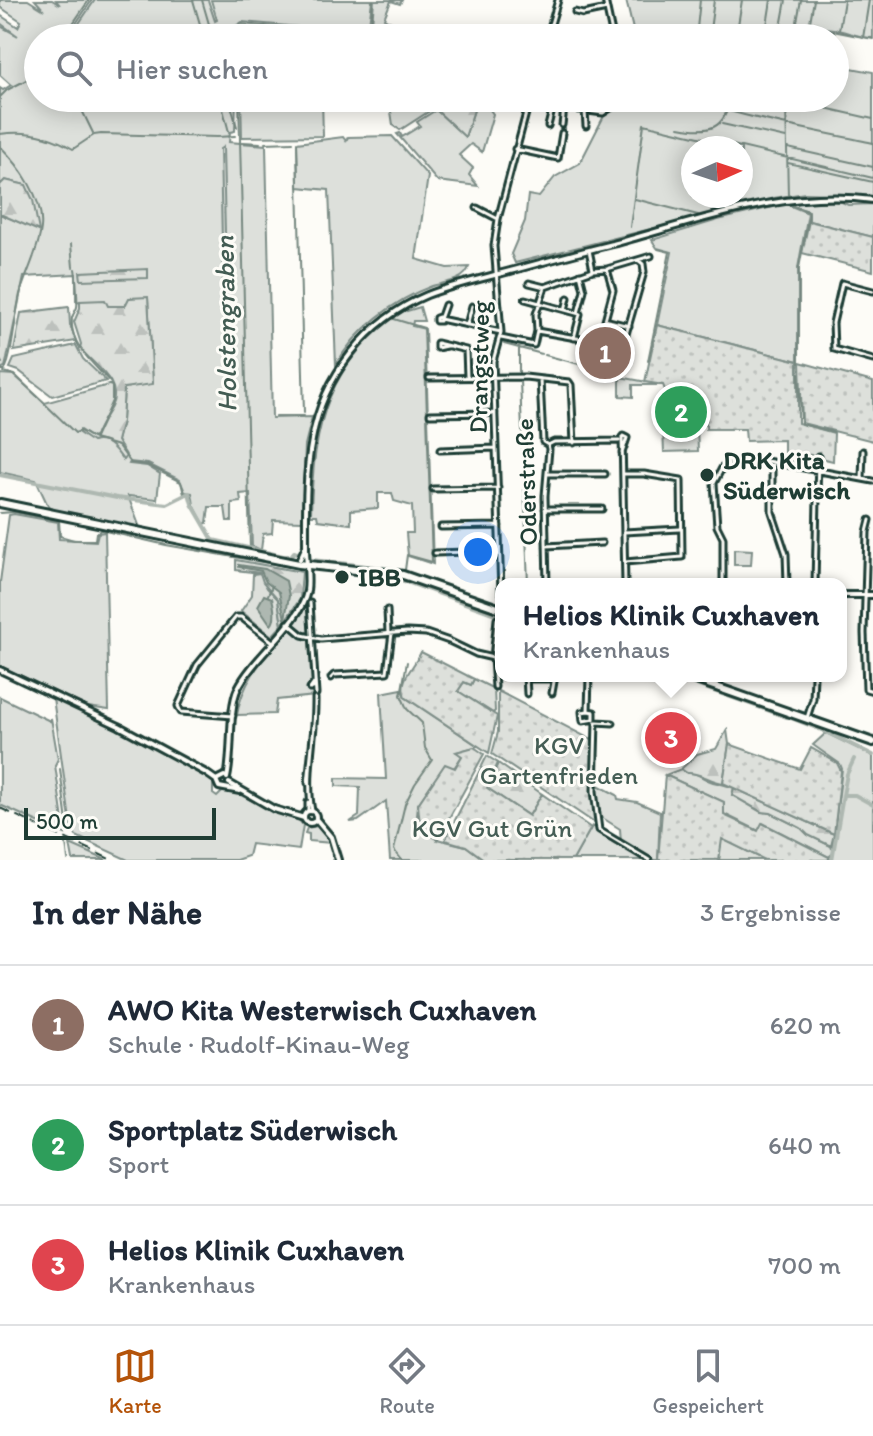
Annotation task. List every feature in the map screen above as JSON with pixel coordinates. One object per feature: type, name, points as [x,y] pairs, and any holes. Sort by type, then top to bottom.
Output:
[{"type":"main road","points":[[0,503],[306,566],[403,575],[495,604]]},
{"type":"main road","points":[[273,559],[300,559]]},
{"type":"main road","points":[[702,682],[873,742]]},
{"type":"street","points":[[551,24],[558,0]]},
{"type":"street","points":[[605,0],[610,24]]},
{"type":"street","points":[[575,12],[583,14],[607,9]]},
{"type":"street","name":"Drangstweg","points":[[500,578],[494,357],[501,335],[494,246],[526,112]]},
{"type":"street","points":[[548,126],[552,112]]},
{"type":"street","points":[[562,125],[564,112]]},
{"type":"street","points":[[585,112],[586,126]]},
{"type":"street","points":[[515,149],[558,158],[562,133]]},
{"type":"street","points":[[223,780],[231,754],[239,686],[288,623],[306,594],[311,443],[323,401],[340,368],[371,331],[398,311],[438,291],[761,205],[809,198],[873,201]]},
{"type":"street","points":[[477,208],[498,219]]},
{"type":"street","points":[[588,250],[593,270]]},
{"type":"street","points":[[529,283],[545,287],[580,273],[651,256]]},
{"type":"street","points":[[537,331],[620,349],[626,343],[644,272],[643,264],[638,260]]},
{"type":"street","points":[[605,320],[613,290],[607,269]]},
{"type":"street","points":[[574,338],[584,290],[580,273]]},
{"type":"street","points":[[873,291],[842,283],[834,314],[832,343],[838,351],[873,360]]},
{"type":"street","points":[[445,305],[440,319],[533,346],[537,331],[536,314],[545,287]]},
{"type":"street","points":[[565,310],[568,298]]},
{"type":"street","points":[[525,299],[578,313]]},
{"type":"street","points":[[467,325],[472,306]]},
{"type":"street","points":[[600,319],[629,326]]},
{"type":"street","points":[[446,346],[466,349],[467,377]]},
{"type":"street","points":[[429,378],[569,382],[574,443]]},
{"type":"street","name":"Oderstraße","points":[[540,379],[543,442],[548,445],[545,509],[547,578]]},
{"type":"street","points":[[430,414],[495,413]]},
{"type":"street","points":[[548,445],[554,442],[621,441],[622,437],[627,438],[622,453],[625,578]]},
{"type":"street","points":[[440,450],[496,448]]},
{"type":"street","points":[[862,478],[863,451]]},
{"type":"street","points":[[815,578],[818,456]]},
{"type":"street","points":[[723,578],[723,538],[717,526],[715,477],[722,468],[734,461],[772,462],[873,481]]},
{"type":"street","points":[[772,462],[772,512],[786,554],[787,578]]},
{"type":"street","points":[[547,474],[605,474]]},
{"type":"street","points":[[623,474],[681,480],[682,557],[625,562]]},
{"type":"street","points":[[433,489],[498,488]]},
{"type":"street","points":[[545,509],[602,509]]},
{"type":"street","points":[[870,520],[865,595],[865,684],[867,690],[873,691]]},
{"type":"street","points":[[441,527],[499,526]]},
{"type":"street","points":[[624,532],[681,529]]},
{"type":"street","points":[[546,546],[602,543]]},
{"type":"street","points":[[300,559],[306,546]]},
{"type":"street","points":[[435,553],[499,551]]},
{"type":"street","points":[[847,595],[873,595]]},
{"type":"street","points":[[310,603],[316,715],[307,813],[308,823],[315,821]]},
{"type":"street","points":[[331,678],[334,675],[387,672],[390,633],[387,610]]},
{"type":"street","points":[[234,716],[181,712],[178,707],[197,665],[236,617],[241,617],[273,642]]},
{"type":"street","points":[[288,623],[302,635],[311,638],[417,632],[438,636],[470,652],[493,658]]},
{"type":"street","points":[[495,638],[495,687]]},
{"type":"street","points":[[0,670],[119,726],[274,809],[291,815],[315,813],[315,821],[329,833],[335,845],[338,860]]},
{"type":"street","points":[[526,682],[527,694]]},
{"type":"street","points":[[552,693],[554,682]]},
{"type":"street","points":[[588,711],[589,682]]},
{"type":"street","points":[[807,718],[813,699],[814,682]]},
{"type":"street","points":[[613,723],[595,722],[582,719],[582,712],[594,712],[595,722],[594,791],[599,830],[649,860]]},
{"type":"green space","points":[[0,0],[28,0],[44,10],[35,0],[52,0],[60,5],[56,0],[92,0],[76,24],[24,24],[24,112],[236,112],[235,131],[230,132],[229,142],[266,145],[272,418],[312,417],[305,445],[302,521],[273,520],[272,533],[263,534],[261,550],[252,546],[250,493],[240,494],[241,502],[232,503],[232,521],[227,521],[225,507],[209,507],[207,523],[204,524],[194,505],[192,493],[185,492],[180,480],[148,464],[130,462],[147,466],[160,474],[157,499],[128,496],[140,528],[50,510],[36,480],[0,472],[0,374],[14,375],[45,403],[112,384],[111,405],[95,437],[80,431],[92,442],[106,443],[126,455],[117,441],[124,388],[153,383],[148,298],[118,308],[76,301],[76,274],[24,277],[5,367],[0,369],[0,214],[38,230],[26,185],[5,180],[0,185],[0,88],[3,90],[11,85],[0,75],[0,26],[18,36],[0,23],[0,15],[18,27],[21,21],[0,7]],"holes":[[[222,148],[227,322],[224,334]]]},
{"type":"green space","points":[[95,0],[208,0],[215,21],[211,0],[372,0],[369,24],[79,24]]},
{"type":"green space","points":[[374,0],[402,0],[400,4],[391,1],[384,18],[393,24],[372,24]]},
{"type":"green space","points":[[626,0],[873,0],[873,38],[849,33],[849,24],[632,24]]},
{"type":"green space","points":[[849,68],[873,72],[873,196],[805,193],[753,203],[753,136],[681,136],[681,208],[734,208],[515,263],[511,254],[525,221],[528,195],[539,197],[555,177],[580,163],[608,112],[849,112]]},
{"type":"green space","points":[[241,112],[322,112],[323,136],[242,137]]},
{"type":"green space","points":[[391,112],[428,112],[400,130],[393,125]]},
{"type":"green space","points":[[438,112],[465,137],[473,112],[492,112],[482,152],[471,144],[459,155],[473,168],[469,175],[478,186],[437,181],[397,134],[400,133],[402,137],[420,126],[417,122]]},
{"type":"green space","points":[[438,112],[473,112],[465,137]]},
{"type":"green space","points":[[392,136],[428,176],[416,259],[447,268],[469,267],[459,279],[432,286],[390,308],[365,328],[336,365],[329,190],[298,187],[297,143],[343,137],[346,141],[348,137]]},
{"type":"green space","points":[[223,147],[227,336],[224,335],[220,149]]},
{"type":"green space","points":[[5,180],[26,185],[33,200],[39,231],[0,214],[0,185]]},
{"type":"green space","points":[[814,201],[873,204],[873,237],[809,221],[809,211],[790,204]]},
{"type":"green space","points":[[786,204],[808,213],[798,268],[798,361],[657,325],[672,252],[657,248],[652,240]]},
{"type":"green space","points":[[809,221],[873,237],[873,271],[802,253]]},
{"type":"green space","points":[[148,269],[148,278],[81,280],[80,272]]},
{"type":"green space","points":[[148,297],[153,384],[124,388],[117,441],[126,456],[123,460],[106,443],[92,442],[79,433],[80,430],[95,437],[111,407],[114,390],[106,375],[80,348],[74,322],[80,301],[105,300],[108,306],[125,306],[129,298]]},
{"type":"green space","points":[[69,307],[70,325],[76,341],[14,351],[21,313]]},
{"type":"green space","points":[[420,307],[424,321],[413,321],[412,326],[425,329],[433,564],[408,556],[406,533],[413,533],[412,506],[394,501],[392,493],[378,493],[378,508],[351,510],[351,524],[318,520],[317,515],[311,515],[312,482],[321,424],[342,373],[379,329],[406,309]]},
{"type":"green space","points":[[657,325],[798,361],[798,423],[834,433],[833,461],[820,456],[784,452],[784,440],[746,441],[745,429],[706,429],[706,400],[645,382]]},
{"type":"green space","points":[[76,345],[83,359],[106,381],[52,396],[19,371],[10,368],[14,359]]},
{"type":"green space","points":[[800,362],[873,382],[873,441],[802,423]]},
{"type":"green space","points":[[620,377],[663,385],[633,385],[633,397],[620,396]]},
{"type":"green space","points":[[665,390],[696,397],[698,451],[664,452],[663,428],[667,427]]},
{"type":"green space","points":[[784,452],[814,457],[816,466],[784,462]]},
{"type":"green space","points":[[9,515],[58,522],[59,539],[96,541],[98,533],[105,532],[109,710],[88,707],[0,666],[0,582]]},
{"type":"green space","points":[[734,549],[752,550],[751,565],[734,565]]},
{"type":"green space","points":[[236,560],[302,572],[300,599],[282,625],[278,599],[263,582],[260,573],[236,570]]},
{"type":"green space","points":[[260,573],[267,588],[278,599],[282,625],[272,636],[241,611],[252,595],[253,574]]},
{"type":"green space","points":[[309,595],[310,633],[309,635],[294,624]]},
{"type":"green space","points":[[291,629],[311,640],[314,681],[309,686],[310,691],[315,691],[315,696],[277,700],[275,714],[237,715],[244,691],[256,670],[286,631]]},
{"type":"green space","points":[[421,652],[474,679],[471,685],[464,682],[458,691],[497,716],[489,753],[405,697],[405,679]]},
{"type":"green space","points":[[474,679],[494,689],[493,713],[458,691],[464,682],[471,685]]},
{"type":"green space","points":[[402,689],[405,697],[478,746],[457,752],[462,756],[454,768],[445,765],[418,804],[417,815],[437,839],[466,846],[485,860],[390,860],[386,801],[358,821],[350,822],[359,816],[360,787],[336,786],[336,778],[386,779],[381,693]]},
{"type":"green space","name":"KGV Gartenfrieden","points":[[498,691],[594,741],[592,791],[596,824],[492,754],[498,732]]},
{"type":"green space","points":[[0,697],[50,721],[51,718],[65,834],[0,805]]},
{"type":"green space","points":[[53,698],[112,725],[203,774],[213,781],[213,794],[217,797],[231,790],[274,812],[298,819],[303,825],[299,850],[251,844],[248,856],[236,860],[128,860],[76,836],[71,827]]},
{"type":"green space","points":[[727,730],[729,744],[723,783],[681,769],[697,754],[716,749]]},
{"type":"green space","points":[[826,733],[873,756],[873,860],[831,860],[832,854],[829,857],[763,823],[759,831],[724,814],[723,802],[665,775],[681,769],[734,788],[732,795],[761,812],[771,813],[801,828],[832,849],[842,769],[840,764],[813,745]]},
{"type":"green space","points":[[729,744],[800,769],[811,748],[837,763],[841,771],[834,834],[723,783]]},
{"type":"green space","points":[[474,747],[484,754],[437,840],[420,825],[418,804],[445,764],[455,768],[462,756],[456,752]]},
{"type":"green space","name":"KGV Gut Grün","points":[[487,756],[498,763],[487,788],[529,816],[542,794],[591,828],[573,860],[485,860],[466,846],[445,840]]},
{"type":"green space","points":[[498,763],[542,794],[529,816],[486,787]]},
{"type":"green space","points":[[665,775],[724,802],[724,815],[758,831],[762,823],[829,857],[829,860],[765,860],[722,839],[719,860],[658,860]]},
{"type":"green space","points":[[596,784],[617,795],[618,799],[637,802],[660,812],[658,860],[573,860],[592,826],[621,842],[620,829],[598,815]]},
{"type":"green space","points":[[734,788],[834,834],[831,846],[732,795]]},
{"type":"green space","points":[[317,826],[332,843],[309,841],[309,834],[305,833],[307,828]]},
{"type":"green space","points":[[721,838],[765,860],[719,860]]},
{"type":"green space","points":[[70,844],[106,860],[73,860]]},
{"type":"shaded area","points":[[239,565],[265,569],[286,581],[289,596],[285,619],[279,592],[266,582],[261,571]]},
{"type":"shaded area","points":[[264,595],[273,601],[271,625],[258,606]]},
{"type":"waterway","points":[[73,24],[89,0]]},
{"type":"waterway","points":[[193,0],[200,24]]},
{"type":"waterway","points":[[202,0],[209,24]]},
{"type":"waterway","name":"Holstengraben","points":[[371,24],[373,0]]},
{"type":"waterway","points":[[697,24],[700,0]]},
{"type":"waterway","points":[[711,24],[714,0]]},
{"type":"waterway","points":[[738,24],[742,0]]},
{"type":"waterway","points":[[767,24],[771,0]]},
{"type":"waterway","points":[[782,24],[786,0]]},
{"type":"waterway","points":[[797,24],[801,0]]},
{"type":"waterway","points":[[810,24],[814,0]]},
{"type":"waterway","points":[[840,24],[844,0]]},
{"type":"waterway","points":[[863,38],[869,0]]},
{"type":"waterway","points":[[849,34],[873,39]]},
{"type":"waterway","points":[[0,97],[24,81]]},
{"type":"waterway","points":[[83,112],[93,133]]},
{"type":"waterway","points":[[224,112],[229,132]]},
{"type":"waterway","points":[[233,112],[237,127]]},
{"type":"waterway","name":"Holstengraben","points":[[239,112],[250,549]]},
{"type":"waterway","points":[[679,127],[699,130],[714,127],[726,112]]},
{"type":"waterway","points":[[734,112],[873,143]]},
{"type":"waterway","points":[[786,112],[788,196]]},
{"type":"waterway","points":[[842,112],[873,119]]},
{"type":"waterway","points":[[630,227],[644,124],[873,178]]},
{"type":"waterway","points":[[722,124],[786,138]]},
{"type":"waterway","points":[[0,134],[38,135],[73,149],[94,135],[101,134],[235,136]]},
{"type":"waterway","points":[[243,142],[260,143]]},
{"type":"waterway","points":[[265,143],[293,142]]},
{"type":"waterway","points":[[297,142],[304,413]]},
{"type":"waterway","points":[[0,146],[23,173],[35,195],[41,217],[40,236],[20,294],[8,362],[5,370],[0,370]]},
{"type":"waterway","points":[[788,148],[873,167]]},
{"type":"waterway","points":[[788,163],[873,182]]},
{"type":"waterway","points":[[664,226],[788,196]]},
{"type":"waterway","points":[[635,199],[698,215]]},
{"type":"waterway","points":[[787,204],[808,211],[809,215],[799,268],[799,363]]},
{"type":"waterway","points":[[71,244],[73,267]]},
{"type":"waterway","points":[[648,361],[670,252],[658,249]]},
{"type":"waterway","points":[[75,269],[77,308],[72,318],[74,337],[110,382]]},
{"type":"waterway","points":[[394,319],[424,328],[432,562],[407,555],[405,570],[394,569]]},
{"type":"waterway","points":[[504,344],[542,354]]},
{"type":"waterway","points":[[519,349],[519,376]]},
{"type":"waterway","points":[[545,355],[620,375]]},
{"type":"waterway","points":[[4,372],[15,375],[75,433],[80,431],[118,446],[131,463],[147,465],[181,482],[184,494]]},
{"type":"waterway","points":[[799,373],[801,424],[833,432]]},
{"type":"waterway","points":[[520,380],[528,578]]},
{"type":"waterway","points":[[95,438],[112,401],[112,386],[109,385]]},
{"type":"waterway","points":[[276,416],[304,416]]},
{"type":"waterway","points":[[0,475],[117,498],[167,504],[189,493],[213,540],[283,556],[291,556],[294,552],[300,554]]},
{"type":"waterway","points":[[0,513],[14,512],[59,521],[60,536],[74,540],[95,540],[96,533],[101,530],[285,566]]},
{"type":"waterway","points":[[312,560],[394,569]]},
{"type":"waterway","points":[[396,578],[495,614]]},
{"type":"waterway","points":[[268,595],[272,586]]},
{"type":"waterway","points":[[402,860],[394,850],[405,804],[432,760],[425,748],[422,723],[407,709],[401,695],[407,662]]},
{"type":"waterway","points":[[689,682],[787,717]]},
{"type":"waterway","points":[[791,718],[873,755]]},
{"type":"waterway","points":[[854,759],[843,795],[855,795],[873,805]]},
{"type":"waterway","points":[[60,769],[68,830]]},
{"type":"waterway","points":[[832,860],[843,795]]},
{"type":"waterway","points":[[66,843],[68,860]]},
{"type":"railway","points":[[0,808],[112,860]]},
{"type":"place","name":"AWO Kita Westerwisch Cuxhaven","points":[[605,353]]},
{"type":"place","name":"Sportplatz Süderwisch","points":[[681,412]]},
{"type":"place","name":"DRK Kita Süderwisch","points":[[707,475]]},
{"type":"place","name":"IBB","points":[[342,577]]},
{"type":"place","name":"Helios Klinik Cuxhaven","points":[[671,738]]}]
